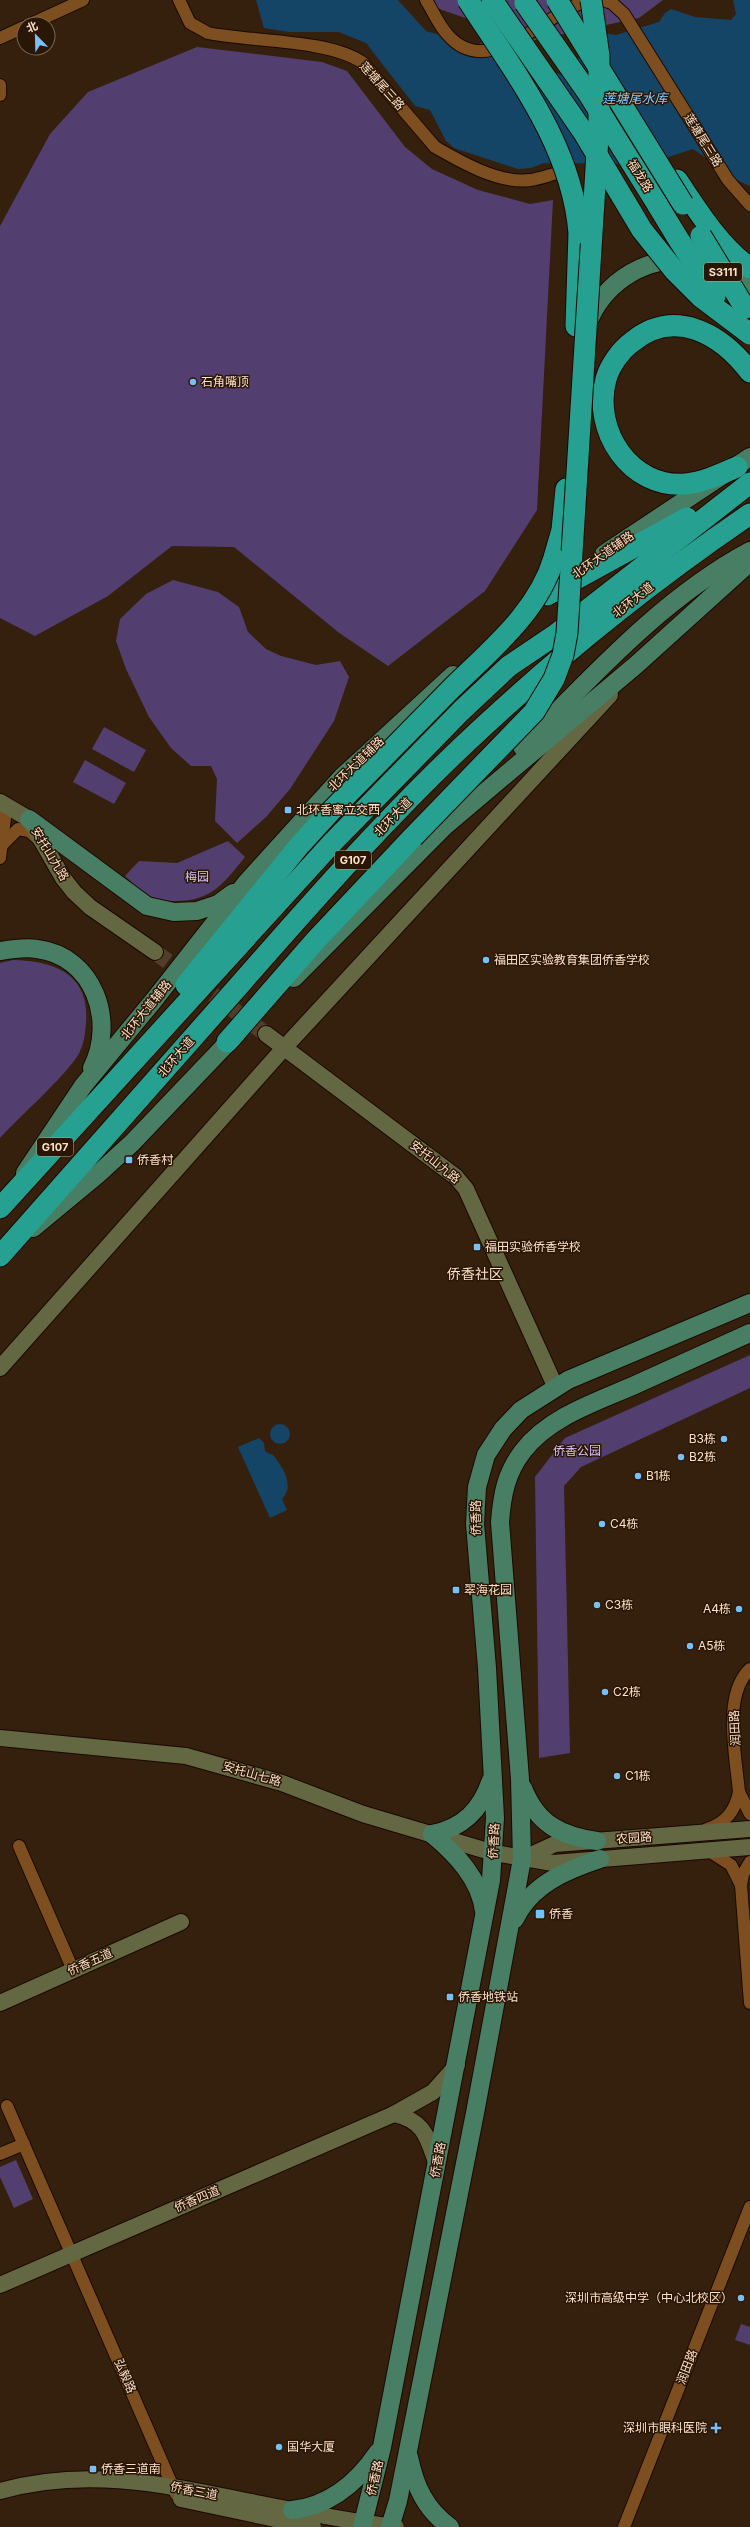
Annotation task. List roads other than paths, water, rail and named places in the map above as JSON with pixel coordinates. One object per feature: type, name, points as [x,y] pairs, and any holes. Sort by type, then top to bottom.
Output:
[{"type":"highway","points":[[89,1094],[170,1003],[289,858],[330,812],[526,611],[548,576],[554,558],[565,510],[575,356],[579,233],[577,209],[564,163],[547,126],[468,0]]},
{"type":"highway","points":[[492,0],[584,133],[642,230],[674,270],[701,297],[750,334]]},
{"type":"highway","name":"福龙路","points":[[558,0],[640,133],[687,202],[701,236],[748,305]]},
{"type":"highway","points":[[227,1042],[316,940],[534,712],[554,679],[563,655],[567,633],[599,114],[599,56],[591,0]]},
{"type":"highway","name":"福龙路","points":[[524,1],[588,93],[715,296],[750,355]]},
{"type":"highway","points":[[687,202],[726,247],[750,268]]},
{"type":"highway","points":[[744,475],[685,484],[665,482],[647,476],[633,468],[622,458],[612,441],[605,423],[604,395],[606,378],[615,361],[627,346],[652,329],[669,325],[685,326],[719,340],[740,359],[750,372]]},
{"type":"highway","points":[[547,595],[744,475]]},
{"type":"highway","name":"北环大道","points":[[0,1208],[15,1191],[89,1094],[171,1023],[332,843],[461,711],[509,666],[566,626],[744,475]]},
{"type":"highway","name":"北环大道","points":[[1,1255],[319,895],[444,765],[484,726],[583,639],[704,545],[750,514]]},
{"type":"main road","points":[[575,356],[591,315],[601,298],[624,277],[638,270],[671,260],[694,260],[715,266],[748,305]]},
{"type":"main road","points":[[1,1255],[97,1176],[132,1143],[227,1042],[341,933],[530,739],[647,624],[718,570],[750,551]]},
{"type":"main road","points":[[446,825],[636,665],[750,562]]},
{"type":"main road","points":[[700,606],[750,573]]},
{"type":"main road","name":"北环大道辅路","points":[[89,1094],[154,1000],[246,883],[342,777],[413,710],[547,595]]},
{"type":"main road","points":[[29,819],[132,896],[147,906],[158,910],[187,912],[209,908],[228,897],[246,883]]},
{"type":"main road","points":[[0,951],[24,948],[52,953],[73,965],[89,984],[100,1008],[103,1035],[89,1094]]},
{"type":"main road","name":"侨香路","points":[[362,2525],[382,2447],[485,1919],[494,1853],[495,1818],[493,1774],[475,1524],[477,1487],[486,1455],[503,1429],[522,1410],[568,1380],[750,1303]]},
{"type":"main road","name":"侨香路","points":[[392,2527],[509,1933],[522,1859],[520,1779],[500,1522],[502,1493],[509,1472],[523,1451],[542,1430],[573,1412],[750,1333]]},
{"type":"main road","points":[[432,1834],[455,1828],[469,1817],[486,1794],[493,1774]]},
{"type":"main road","points":[[520,1779],[527,1797],[547,1823],[576,1838],[597,1841]]},
{"type":"main road","points":[[432,1834],[450,1850],[468,1871],[479,1894],[485,1919]]},
{"type":"main road","points":[[509,1933],[518,1912],[542,1886],[575,1867],[600,1859]]},
{"type":"main road","points":[[288,2520],[344,2490],[362,2473],[382,2447]]},
{"type":"main road","points":[[408,2450],[417,2488],[433,2512],[450,2527]]},
{"type":"street","points":[[48,16],[83,0]]},
{"type":"street","name":"莲塘尾三路","points":[[179,0],[190,23],[208,32],[335,49],[354,57],[363,63],[435,147],[450,157],[493,174],[514,180],[530,180],[558,173]]},
{"type":"street","points":[[426,0],[451,39],[466,49],[483,52],[504,47],[562,11],[591,0]]},
{"type":"street","name":"莲塘尾三路","points":[[602,0],[612,3],[624,14],[728,180],[750,205]]},
{"type":"street","points":[[0,38],[16,31]]},
{"type":"street","points":[[0,85],[0,95]]},
{"type":"street","points":[[0,1368],[284,1048],[636,665]]},
{"type":"street","points":[[0,804],[5,818],[3,844],[0,858]]},
{"type":"street","name":"安托山九路","points":[[0,804],[29,819],[62,878],[90,908],[155,952]]},
{"type":"street","points":[[3,844],[13,832],[24,829],[43,844]]},
{"type":"street","name":"安托山九路","points":[[266,1034],[456,1177],[466,1189],[556,1388]]},
{"type":"street","name":"润田路","points":[[697,1833],[725,1820],[732,1812],[738,1792],[733,1707],[738,1684],[750,1669]]},
{"type":"street","name":"安托山七路","points":[[0,1738],[186,1756],[282,1783],[363,1814],[494,1853]]},
{"type":"street","name":"润田路","points":[[738,1792],[750,1814]]},
{"type":"street","name":"农园路","points":[[522,1859],[555,1844],[750,1829]]},
{"type":"street","points":[[19,1846],[73,1970]]},
{"type":"street","name":"农园路","points":[[494,1853],[522,1859],[553,1863],[750,1848]]},
{"type":"street","points":[[710,1851],[731,1865],[741,1885]]},
{"type":"street","points":[[750,1862],[743,1874],[741,1885],[750,2003]]},
{"type":"street","name":"侨香五道","points":[[0,2003],[181,1922]]},
{"type":"street","name":"侨香四道","points":[[0,2285],[394,2114],[433,2092],[457,2065]]},
{"type":"street","name":"弘毅路","points":[[7,2106],[73,2253],[176,2492]]},
{"type":"street","points":[[394,2114],[407,2117],[418,2124],[427,2137],[437,2164]]},
{"type":"street","points":[[0,2154],[24,2144]]},
{"type":"street","name":"润田路","points":[[624,2527],[750,2207]]},
{"type":"street","name":"侨香三道","points":[[0,2491],[48,2481],[92,2478],[135,2480],[313,2527]]},
{"type":"street","name":"侨香三道","points":[[0,2502],[55,2491],[95,2488],[176,2492]]},
{"type":"street","name":"侨香三道","points":[[288,2520],[392,2527]]},
{"type":"water","name":"莲塘尾水库","points":[[256,0],[398,0],[426,31],[451,38],[465,49],[483,42],[562,75],[603,33],[616,35],[659,22],[665,13],[671,9],[695,17],[731,20],[736,14],[733,0],[750,0],[750,186],[739,181],[693,149],[647,164],[544,163],[531,168],[518,169],[454,148],[446,141],[430,110],[415,106],[366,43],[339,32],[289,32],[264,28]]},
{"type":"water","points":[[276,1424],[284,1424],[290,1430],[290,1438],[284,1444],[276,1444],[270,1438],[270,1430]]},
{"type":"water","points":[[259,1438],[264,1443],[265,1451],[273,1455],[284,1471],[288,1483],[286,1494],[282,1499],[287,1510],[270,1518],[238,1447]]},
{"type":"tunnel","points":[[155,952],[266,1034]]},
{"type":"place","name":"石角嘴顶","points":[[193,382]]},
{"type":"place","name":"北环香蜜立交西","points":[[288,810]]},
{"type":"place","name":"福田区实验教育集团侨香学校","points":[[486,960]]},
{"type":"place","name":"侨香村","points":[[129,1160]]},
{"type":"place","name":"福田实验侨香学校","points":[[477,1247]]},
{"type":"place","name":"B3栋","points":[[724,1439]]},
{"type":"place","name":"B2栋","points":[[681,1457]]},
{"type":"place","name":"B1栋","points":[[638,1476]]},
{"type":"place","name":"C4栋","points":[[602,1524]]},
{"type":"place","name":"翠海花园","points":[[456,1590]]},
{"type":"place","name":"C3栋","points":[[597,1605]]},
{"type":"place","name":"A4栋","points":[[739,1609]]},
{"type":"place","name":"A5栋","points":[[690,1646]]},
{"type":"place","name":"C2栋","points":[[605,1692]]},
{"type":"place","name":"C1栋","points":[[617,1776]]},
{"type":"place","name":"侨香","points":[[540,1914]]},
{"type":"place","name":"侨香地铁站","points":[[450,1997]]},
{"type":"place","name":"深圳市高级中学（中心北校区）","points":[[741,2298]]},
{"type":"place","name":"深圳市眼科医院","points":[[716,2428]]},
{"type":"place","name":"国华大厦","points":[[279,2447]]},
{"type":"place","name":"侨香三道南","points":[[93,2469]]},
{"type":"district","name":"侨香社区","points":[[475,1274]]},
{"type":"park label","name":"梅园","points":[[197,877]]},
{"type":"park label","name":"侨香公园","points":[[577,1451]]}]
